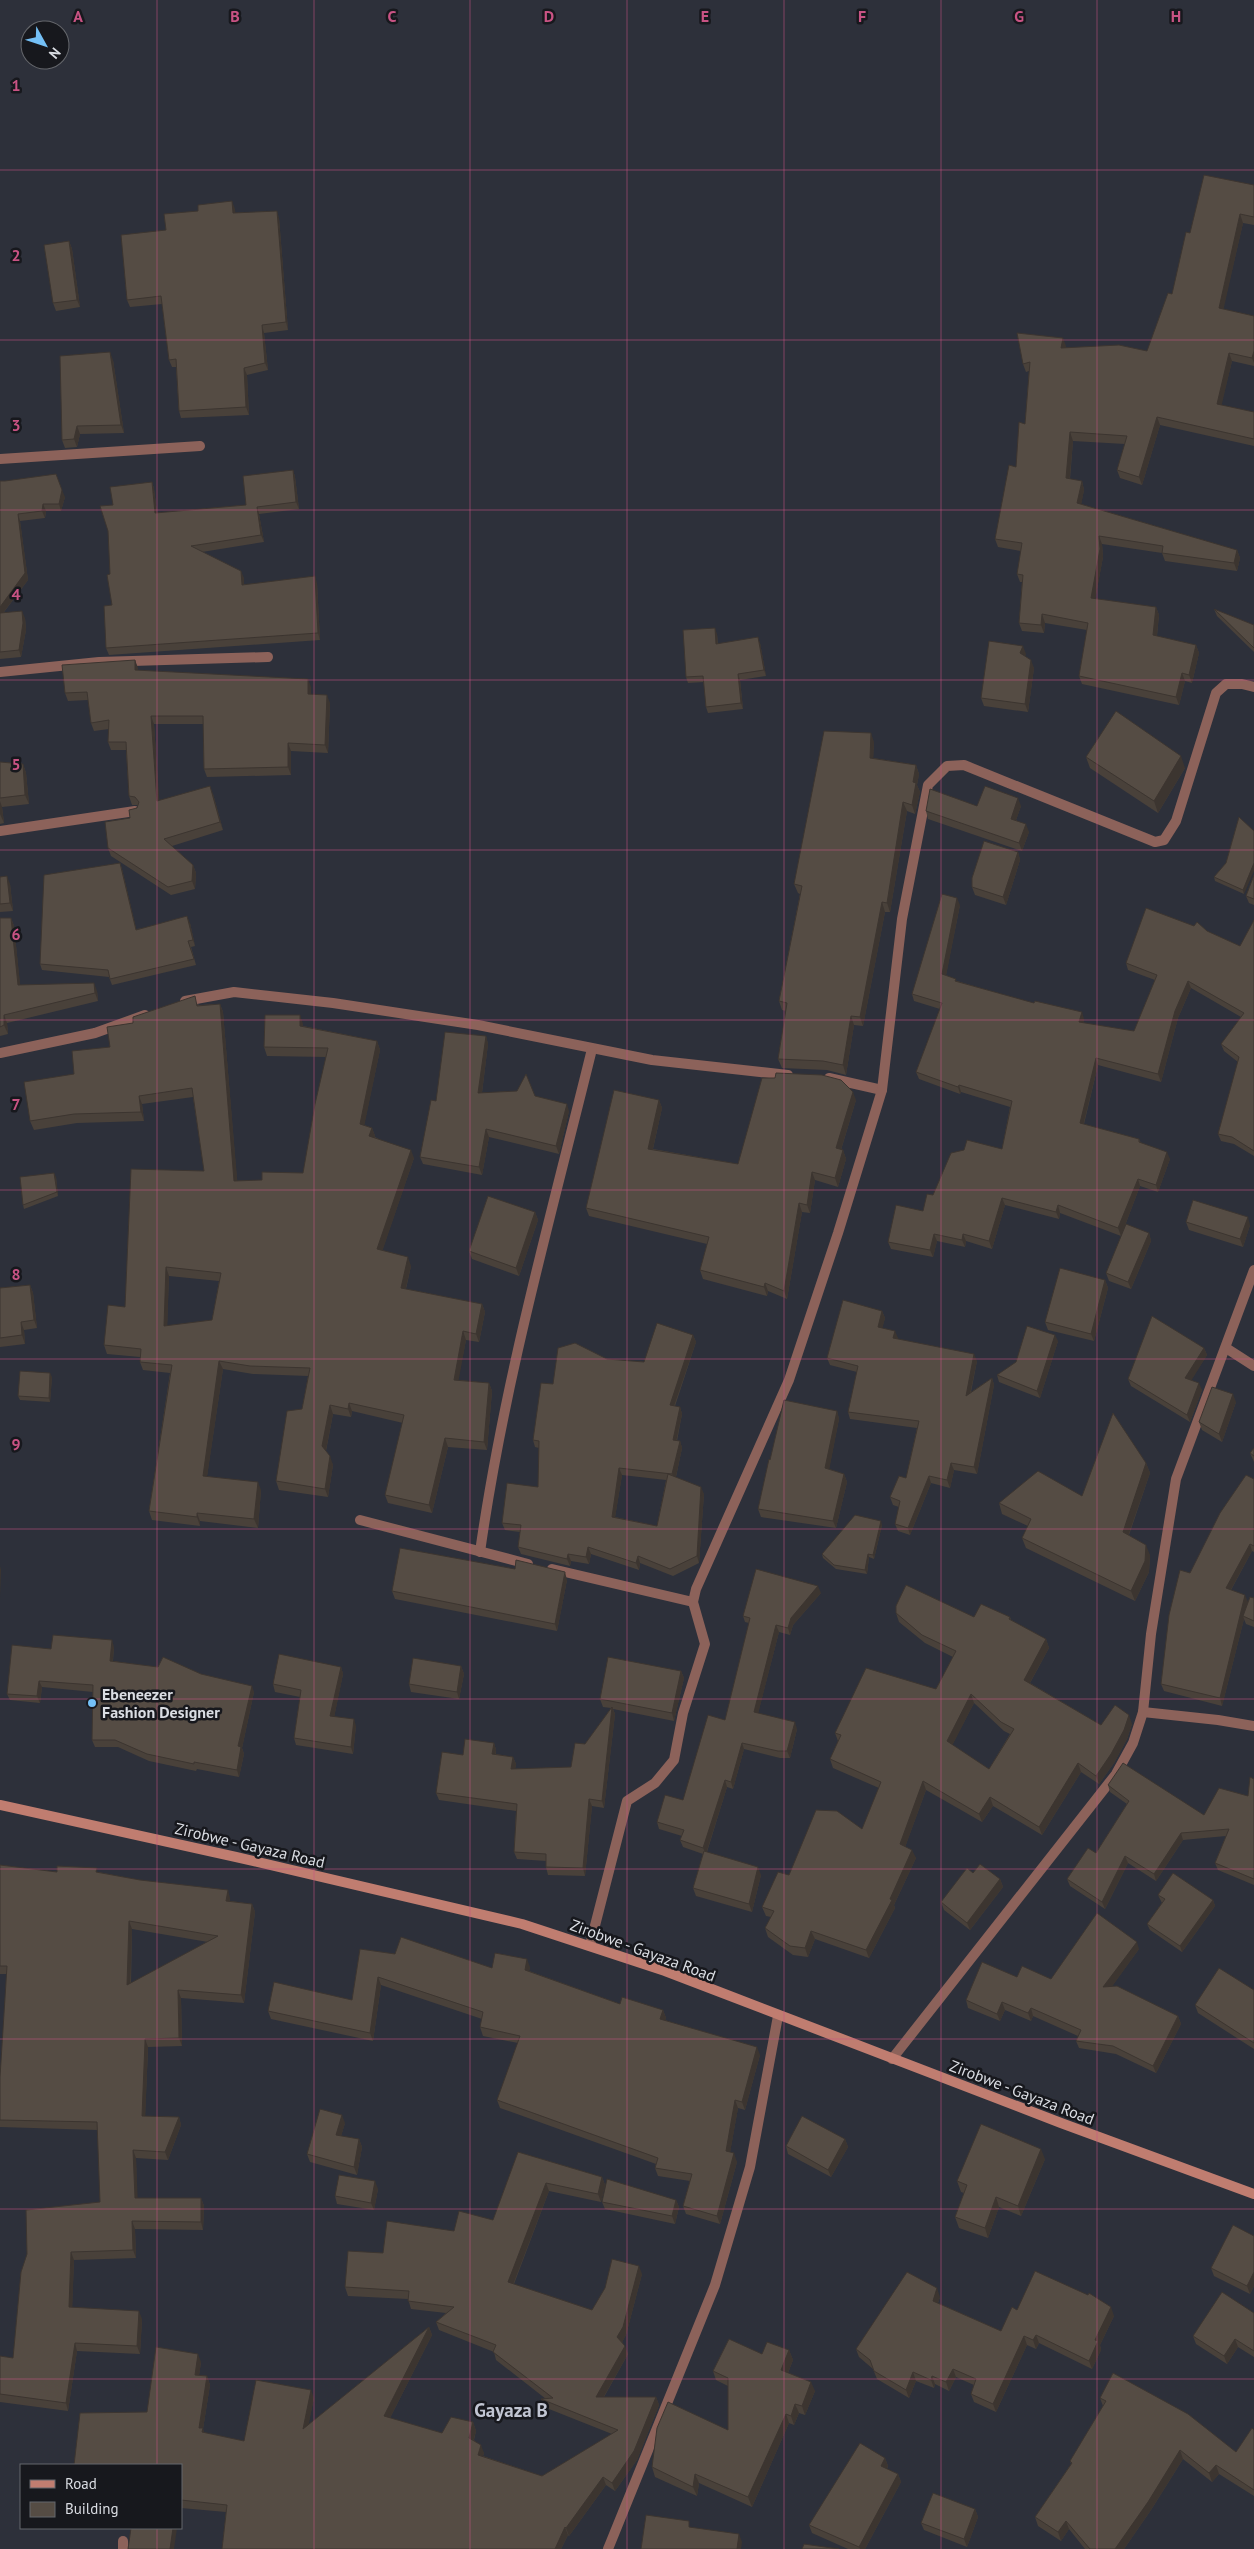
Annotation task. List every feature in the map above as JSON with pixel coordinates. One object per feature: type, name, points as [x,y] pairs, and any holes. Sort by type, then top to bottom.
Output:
[{"type":"street","points":[[0,459],[200,446]]},
{"type":"street","points":[[0,672],[98,662],[268,657]]},
{"type":"street","points":[[590,1945],[627,1801],[655,1783],[674,1760],[683,1713],[705,1644],[693,1602],[696,1589],[789,1380],[838,1234],[882,1090],[902,920],[928,785],[947,766],[964,766],[1155,842],[1164,840],[1176,821],[1216,693],[1226,684],[1242,684],[1254,687]]},
{"type":"street","points":[[0,831],[136,811]]},
{"type":"street","points":[[177,1003],[202,996],[234,992],[333,1003],[478,1025],[652,1060],[798,1076]]},
{"type":"street","points":[[0,1053],[95,1033],[159,1009]]},
{"type":"street","points":[[480,1552],[492,1469],[511,1376],[592,1049]]},
{"type":"street","points":[[817,1077],[882,1090]]},
{"type":"street","points":[[892,2059],[1116,1774],[1132,1743],[1143,1712],[1151,1634],[1176,1478],[1254,1270]]},
{"type":"street","points":[[1226,1348],[1254,1366]]},
{"type":"street","points":[[360,1520],[480,1552],[693,1602]]},
{"type":"street","points":[[1143,1712],[1254,1726]]},
{"type":"street","name":"Zirobwe - Gayaza Road","points":[[0,1805],[236,1857],[522,1924],[590,1945],[665,1971],[778,2016],[1254,2194]]},
{"type":"street","points":[[608,2549],[715,2285],[750,2167],[778,2016]]},
{"type":"building","points":[[1204,175],[1254,185],[1254,217],[1240,214],[1219,308],[1254,316],[1254,351],[1252,358],[1229,353],[1217,404],[1254,412],[1254,439],[1157,417],[1139,477],[1117,470],[1127,436],[1070,432],[1066,478],[1082,481],[1077,503],[1237,550],[1234,563],[1162,553],[1163,546],[1099,536],[1100,549],[1091,598],[1156,607],[1153,635],[1196,645],[1189,675],[1182,673],[1176,697],[1079,676],[1088,623],[1042,614],[1041,625],[1019,623],[1023,575],[1017,574],[1022,543],[995,539],[1009,465],[1016,467],[1019,422],[1025,424],[1030,362],[1023,364],[1017,333],[1063,338],[1061,348],[1119,345],[1147,351],[1168,293],[1172,294],[1186,232],[1190,233]]},
{"type":"building","points":[[232,201],[233,213],[277,211],[286,322],[262,325],[265,363],[244,368],[246,407],[179,411],[176,359],[169,360],[161,296],[127,300],[121,235],[166,230],[164,214],[198,211],[198,205]]},
{"type":"building","points":[[69,241],[77,300],[53,303],[44,245]]},
{"type":"building","points":[[110,352],[121,425],[77,426],[74,439],[62,440],[60,356]]},
{"type":"building","points":[[293,470],[296,502],[257,507],[261,535],[191,546],[241,571],[242,585],[315,576],[318,633],[106,648],[104,606],[112,605],[107,575],[110,574],[108,531],[100,506],[113,505],[110,487],[152,482],[155,513],[246,505],[243,476]]},
{"type":"building","points":[[56,474],[62,490],[59,504],[43,504],[42,511],[18,514],[25,573],[0,607],[0,481]]},
{"type":"building","points":[[1214,609],[1254,625],[1254,648]]},
{"type":"building","points":[[22,611],[23,623],[19,650],[0,652],[0,613]]},
{"type":"building","points":[[715,628],[716,644],[758,637],[764,670],[738,674],[741,703],[706,707],[703,676],[686,677],[683,630]]},
{"type":"building","points":[[989,641],[1023,646],[1020,653],[1031,660],[1025,704],[981,698]]},
{"type":"building","points":[[135,660],[135,670],[308,679],[308,694],[327,695],[325,745],[288,743],[288,767],[204,769],[203,716],[151,716],[157,801],[210,786],[220,822],[164,839],[193,865],[192,881],[168,887],[108,848],[105,822],[130,818],[129,810],[137,808],[139,802],[135,797],[129,796],[126,742],[108,742],[109,720],[91,723],[87,692],[65,693],[62,665]]},
{"type":"building","points":[[1116,711],[1181,756],[1154,801],[1086,757]]},
{"type":"building","points":[[824,731],[871,733],[870,758],[916,765],[913,782],[916,783],[912,805],[903,802],[887,903],[882,902],[860,1017],[851,1016],[843,1065],[823,1061],[778,1059],[787,1003],[779,1001],[802,886],[794,884]]},
{"type":"building","points":[[0,762],[23,764],[25,795],[0,798]]},
{"type":"building","points":[[985,786],[1018,798],[1011,819],[1026,824],[1019,843],[926,811],[930,789],[977,806]]},
{"type":"building","points":[[1239,817],[1254,831],[1254,863],[1243,890],[1214,877],[1226,863]]},
{"type":"building","points":[[984,841],[1018,852],[1003,897],[972,887],[972,878]]},
{"type":"building","points":[[120,863],[136,930],[187,916],[193,940],[188,941],[194,959],[110,979],[108,970],[40,964],[44,875]]},
{"type":"building","points":[[1254,875],[1254,899],[1246,896]]},
{"type":"building","points":[[7,876],[10,903],[0,904],[0,877]]},
{"type":"building","points":[[942,894],[957,898],[942,974],[956,979],[955,981],[1034,1003],[1035,1001],[1082,1012],[1079,1022],[1134,1031],[1157,975],[1126,963],[1146,908],[1194,926],[1197,922],[1207,931],[1240,946],[1254,920],[1254,1151],[1232,1137],[1218,1134],[1239,1057],[1221,1044],[1244,1013],[1188,981],[1175,1011],[1158,1074],[1096,1058],[1080,1123],[1139,1139],[1139,1142],[1167,1152],[1156,1185],[1138,1179],[1118,1228],[1058,1205],[1056,1212],[1002,1198],[989,1241],[963,1234],[962,1240],[934,1234],[930,1250],[888,1242],[896,1205],[923,1211],[927,1194],[933,1195],[951,1153],[964,1150],[967,1140],[1002,1149],[1012,1101],[959,1085],[958,1087],[916,1072],[942,1003],[912,994]]},
{"type":"building","points":[[0,918],[11,918],[18,985],[94,983],[95,993],[4,1015],[4,1025],[0,1027]]},
{"type":"building","points":[[195,996],[197,1006],[220,1004],[234,1181],[262,1180],[262,1172],[303,1173],[315,1104],[328,1048],[264,1047],[265,1015],[300,1015],[300,1026],[377,1041],[360,1124],[372,1128],[369,1136],[411,1150],[377,1249],[408,1257],[401,1288],[482,1304],[476,1334],[463,1331],[454,1380],[489,1383],[484,1442],[445,1438],[429,1505],[385,1495],[404,1415],[349,1403],[348,1409],[330,1405],[322,1446],[330,1456],[325,1489],[276,1481],[287,1411],[302,1409],[310,1368],[250,1366],[219,1361],[203,1476],[258,1482],[254,1519],[197,1513],[197,1517],[149,1511],[172,1365],[140,1362],[141,1349],[104,1345],[108,1305],[125,1307],[131,1169],[204,1171],[192,1088],[139,1096],[141,1112],[74,1114],[30,1121],[24,1082],[74,1074],[72,1051],[110,1047],[107,1027],[133,1023],[133,1017]],"holes":[[[166,1267],[221,1273],[212,1320],[164,1326]]]},
{"type":"building","points":[[445,1032],[486,1036],[478,1093],[517,1091],[526,1074],[535,1096],[567,1104],[556,1146],[486,1129],[479,1167],[420,1157],[431,1100],[436,1101]]},
{"type":"building","points":[[776,1073],[822,1075],[841,1080],[853,1092],[836,1148],[843,1150],[835,1178],[812,1172],[807,1205],[799,1203],[784,1291],[765,1283],[764,1287],[700,1270],[709,1237],[586,1208],[614,1090],[659,1100],[648,1149],[738,1164],[762,1078],[775,1078]]},
{"type":"building","points":[[54,1173],[57,1192],[23,1205],[20,1177]]},
{"type":"building","points":[[488,1196],[535,1212],[516,1268],[469,1251]]},
{"type":"building","points":[[1193,1200],[1248,1217],[1240,1239],[1186,1222]]},
{"type":"building","points":[[1126,1224],[1149,1233],[1128,1282],[1106,1273]]},
{"type":"building","points":[[1060,1268],[1105,1280],[1091,1334],[1045,1322]]},
{"type":"building","points":[[30,1285],[34,1320],[21,1322],[22,1335],[0,1338],[0,1288]]},
{"type":"building","points":[[843,1300],[882,1311],[878,1327],[895,1331],[893,1338],[974,1354],[966,1396],[992,1378],[974,1467],[951,1463],[947,1480],[929,1476],[908,1528],[895,1524],[900,1501],[890,1497],[899,1476],[906,1478],[919,1421],[848,1412],[858,1366],[827,1358]]},
{"type":"building","points":[[1152,1316],[1204,1348],[1185,1378],[1199,1383],[1187,1415],[1128,1379]]},
{"type":"building","points":[[657,1323],[693,1335],[670,1405],[680,1407],[673,1440],[680,1441],[672,1474],[619,1468],[612,1517],[657,1526],[668,1474],[701,1487],[697,1556],[670,1569],[638,1556],[636,1563],[588,1547],[586,1557],[568,1554],[567,1559],[518,1547],[521,1525],[502,1523],[507,1483],[538,1487],[539,1441],[533,1440],[541,1383],[553,1384],[558,1348],[575,1343],[607,1359],[644,1362]]},
{"type":"building","points":[[1027,1326],[1055,1335],[1037,1391],[997,1375],[1016,1362]]},
{"type":"building","points":[[20,1371],[50,1373],[49,1398],[18,1396]]},
{"type":"building","points":[[1212,1387],[1233,1394],[1219,1434],[1199,1422]]},
{"type":"building","points":[[784,1400],[837,1411],[825,1468],[844,1474],[833,1521],[758,1509]]},
{"type":"building","points":[[1113,1413],[1146,1463],[1123,1532],[1146,1545],[1145,1561],[1131,1591],[1022,1538],[1031,1519],[999,1503],[1038,1471],[1082,1496]]},
{"type":"building","points":[[1254,1448],[1254,1456],[1250,1453]]},
{"type":"building","points":[[1246,1475],[1254,1479],[1254,1546],[1250,1544],[1226,1588],[1245,1595],[1220,1698],[1161,1684],[1169,1615],[1180,1570],[1190,1573],[1220,1513]]},
{"type":"building","points":[[855,1515],[881,1521],[873,1555],[868,1554],[865,1570],[834,1565],[822,1554]]},
{"type":"building","points":[[400,1548],[515,1569],[516,1560],[565,1572],[555,1624],[392,1591]]},
{"type":"building","points":[[756,1569],[818,1586],[791,1618],[788,1628],[776,1625],[754,1712],[795,1722],[787,1751],[778,1751],[742,1743],[731,1782],[725,1780],[703,1848],[680,1840],[684,1830],[657,1822],[665,1795],[683,1800],[708,1715],[725,1720],[750,1618],[743,1616]]},
{"type":"building","points":[[906,1585],[974,1617],[981,1604],[1010,1617],[1009,1619],[1046,1639],[1024,1680],[1101,1725],[1115,1705],[1129,1715],[1124,1730],[1096,1776],[1078,1763],[1039,1827],[990,1797],[979,1814],[923,1781],[900,1844],[912,1850],[890,1899],[892,1900],[866,1950],[811,1931],[805,1948],[790,1946],[765,1928],[774,1911],[762,1907],[778,1872],[789,1875],[816,1810],[837,1811],[862,1829],[881,1782],[830,1759],[841,1735],[835,1733],[866,1668],[936,1689],[956,1651],[922,1635],[896,1613],[896,1606]],"holes":[[[971,1694],[1001,1722],[1014,1729],[989,1769],[947,1741]]]},
{"type":"building","points":[[1250,1597],[1254,1598],[1254,1621],[1243,1616]]},
{"type":"building","points":[[53,1635],[112,1640],[110,1661],[158,1667],[163,1657],[201,1674],[252,1686],[238,1746],[241,1747],[237,1770],[194,1762],[194,1764],[147,1754],[115,1740],[92,1740],[93,1685],[39,1681],[37,1696],[7,1694],[12,1645],[51,1649]]},
{"type":"building","points":[[279,1654],[341,1667],[330,1716],[354,1719],[351,1747],[294,1738],[301,1690],[273,1684]]},
{"type":"building","points":[[608,1657],[681,1671],[672,1713],[600,1699]]},
{"type":"building","points":[[413,1658],[461,1666],[457,1692],[409,1684]]},
{"type":"building","points":[[612,1707],[602,1801],[589,1799],[583,1868],[546,1867],[546,1854],[514,1852],[517,1804],[436,1793],[442,1752],[463,1755],[465,1739],[494,1743],[492,1754],[513,1757],[511,1769],[571,1767],[575,1743],[585,1744]]},
{"type":"building","points":[[1123,1763],[1204,1815],[1219,1788],[1248,1796],[1250,1777],[1254,1779],[1254,1879],[1215,1863],[1229,1829],[1181,1833],[1154,1874],[1125,1856],[1102,1902],[1067,1879],[1088,1848],[1096,1853],[1129,1801],[1108,1785]]},
{"type":"building","points":[[704,1851],[758,1867],[749,1904],[693,1888]]},
{"type":"building","points":[[980,1864],[1000,1879],[967,1923],[941,1902],[967,1868],[973,1873]]},
{"type":"building","points":[[0,1865],[57,1872],[57,1866],[97,1868],[96,1872],[140,1880],[228,1890],[226,1901],[252,1904],[241,1995],[178,1990],[179,2038],[145,2039],[142,2116],[179,2117],[165,2152],[133,2150],[135,2198],[201,2198],[201,2222],[132,2221],[133,2250],[71,2252],[69,2307],[139,2311],[137,2346],[75,2343],[66,2403],[0,2394],[0,2356],[13,2358],[21,2272],[27,2254],[26,2210],[100,2202],[97,2122],[0,2120],[0,2077],[7,1966],[0,1966]],"holes":[[[129,1921],[218,1936],[127,1985]]]},
{"type":"building","points":[[1173,1873],[1213,1900],[1180,1946],[1147,1924],[1165,1899],[1158,1895]]},
{"type":"building","points":[[1097,1913],[1137,1942],[1103,1987],[1117,1986],[1178,2016],[1153,2066],[1113,2046],[1076,2041],[1081,2030],[1031,2008],[1028,2013],[1002,2002],[997,2014],[966,2000],[982,1962],[1017,1977],[1022,1966],[1051,1979]]},
{"type":"building","points":[[401,1937],[492,1968],[495,1953],[527,1959],[525,1970],[620,2004],[622,1997],[663,2010],[660,2019],[757,2047],[742,2102],[735,2100],[726,2151],[734,2153],[717,2216],[683,2206],[692,2174],[655,2168],[658,2158],[497,2100],[520,2036],[480,2027],[483,2012],[378,1977],[370,2033],[268,2011],[274,1982],[352,2000],[360,1949],[395,1954]]},
{"type":"building","points":[[1219,1968],[1254,1990],[1254,2043],[1195,2005]]},
{"type":"building","points":[[320,2109],[342,2115],[336,2135],[359,2139],[354,2167],[307,2154]]},
{"type":"building","points":[[802,2116],[845,2139],[828,2170],[786,2146]]},
{"type":"building","points":[[981,2124],[1041,2149],[1018,2206],[996,2197],[985,2228],[955,2217],[967,2185],[957,2181]]},
{"type":"building","points":[[518,2152],[602,2177],[598,2194],[546,2183],[508,2282],[592,2310],[605,2288],[612,2259],[639,2266],[623,2327],[617,2337],[625,2346],[596,2397],[656,2397],[634,2451],[612,2483],[603,2477],[565,2527],[555,2549],[222,2549],[227,2505],[182,2500],[182,2464],[74,2464],[80,2413],[147,2412],[156,2347],[198,2354],[195,2375],[207,2376],[199,2428],[203,2428],[202,2432],[244,2441],[256,2380],[311,2390],[303,2429],[429,2327],[384,2416],[442,2433],[451,2417],[473,2422],[469,2438],[481,2445],[478,2455],[542,2476],[618,2430],[541,2399],[553,2398],[493,2352],[496,2345],[436,2322],[454,2307],[408,2301],[409,2291],[345,2287],[348,2251],[383,2253],[387,2221],[454,2231],[459,2211],[493,2220]]},
{"type":"building","points":[[339,2175],[375,2181],[371,2203],[335,2196]]},
{"type":"building","points":[[607,2179],[676,2200],[672,2216],[602,2202]]},
{"type":"building","points":[[1233,2225],[1254,2236],[1254,2272],[1247,2286],[1211,2268]]},
{"type":"building","points":[[1035,2271],[1088,2295],[1089,2293],[1111,2307],[1095,2340],[1098,2341],[1089,2361],[1036,2335],[1033,2340],[1024,2336],[993,2404],[971,2394],[976,2379],[953,2369],[946,2382],[932,2376],[931,2380],[913,2372],[906,2390],[874,2371],[870,2360],[856,2349],[907,2272],[937,2288],[933,2301],[1001,2331],[1012,2307],[1017,2310]]},
{"type":"building","points":[[1222,2292],[1254,2313],[1254,2351],[1235,2339],[1224,2356],[1193,2336]]},
{"type":"building","points":[[729,2339],[762,2354],[767,2342],[789,2350],[781,2370],[811,2382],[802,2406],[795,2404],[791,2416],[786,2414],[748,2497],[695,2474],[693,2487],[652,2467],[657,2428],[668,2402],[728,2430],[728,2378],[713,2371]]},
{"type":"building","points":[[1113,2373],[1188,2414],[1236,2452],[1252,2428],[1254,2430],[1254,2490],[1216,2465],[1209,2473],[1180,2450],[1148,2502],[1115,2549],[1090,2549],[1066,2521],[1058,2532],[1035,2517],[1072,2463],[1070,2461],[1106,2401],[1100,2398]]},
{"type":"building","points":[[860,2443],[885,2458],[881,2466],[898,2474],[859,2547],[809,2525]]},
{"type":"building","points":[[933,2493],[975,2509],[964,2539],[921,2523]]},
{"type":"building","points":[[646,2515],[689,2521],[689,2527],[739,2534],[737,2549],[641,2549]]},
{"type":"building","points":[[131,2529],[173,2529],[170,2549],[128,2549]]},
{"type":"building","points":[[804,2544],[839,2549],[802,2549]]},
{"type":"place","name":"Ebeneezer Fashion Designer","points":[[92,1703]]},
{"type":"district","name":"Gayaza B","points":[[511,2410]]}]
